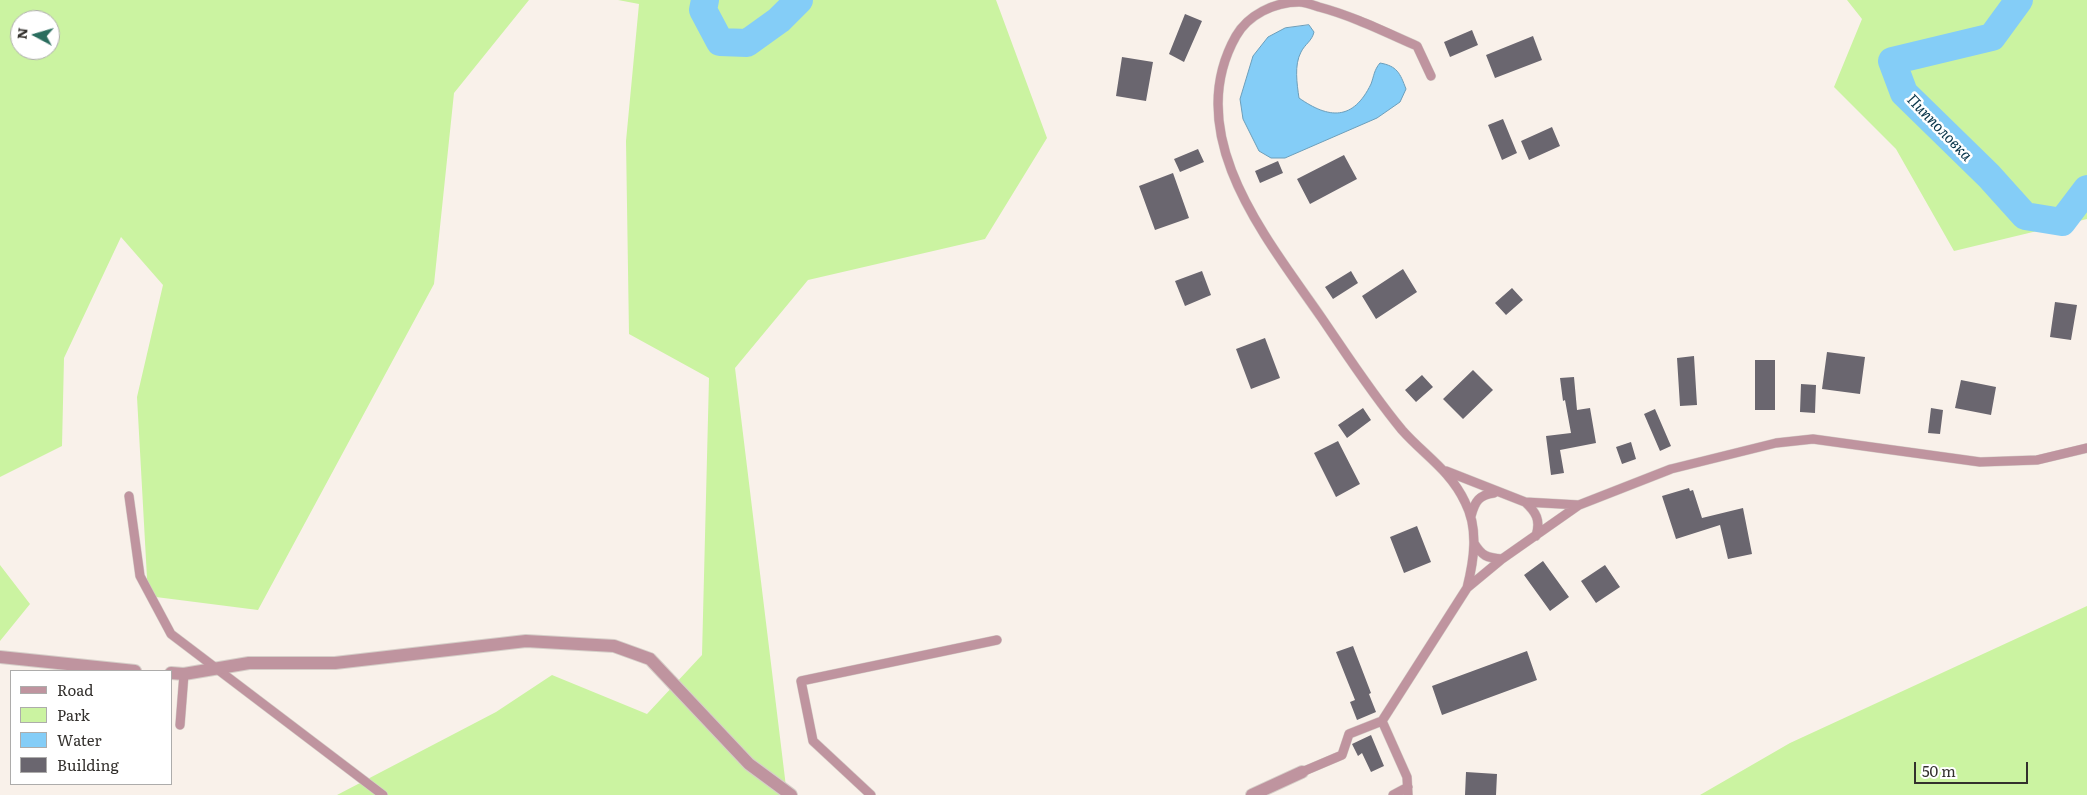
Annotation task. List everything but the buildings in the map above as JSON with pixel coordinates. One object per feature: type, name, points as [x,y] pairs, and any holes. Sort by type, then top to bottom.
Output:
[{"type":"street","points":[[177,674],[249,663],[335,663],[526,641],[614,646],[650,659],[749,764],[791,795]]},
{"type":"street","points":[[0,657],[125,670]]},
{"type":"street","points":[[1252,795],[1302,772]]},
{"type":"lane","points":[[1431,76],[1417,46],[1338,12],[1300,2],[1268,7],[1242,24],[1227,51],[1216,98],[1222,143],[1237,183],[1264,234],[1380,403],[1403,431],[1446,471],[1466,502],[1474,543],[1474,560],[1467,588]]},
{"type":"lane","points":[[1302,772],[1342,754],[1349,734],[1382,721],[1467,588],[1502,559],[1579,505],[1671,469],[1776,443],[1813,439],[1980,462],[2037,460],[2087,448]]},
{"type":"lane","points":[[1446,471],[1525,502],[1579,505]]},
{"type":"lane","points":[[1470,517],[1476,500],[1484,494],[1497,492]]},
{"type":"lane","points":[[129,496],[140,576],[171,634],[383,795]]},
{"type":"lane","points":[[1525,502],[1537,516],[1539,527],[1536,536]]},
{"type":"lane","points":[[1474,543],[1479,552],[1488,558],[1502,559]]},
{"type":"lane","points":[[871,795],[813,741],[800,681],[997,640]]},
{"type":"lane","points":[[177,674],[180,725]]},
{"type":"lane","points":[[1382,721],[1407,777],[1408,791],[1393,795]]},
{"type":"green space","points":[[0,0],[529,0],[454,93],[434,284],[258,610],[148,596],[137,397],[163,285],[121,237],[64,358],[62,446],[0,477]]},
{"type":"green space","points":[[618,0],[996,0],[1047,138],[985,239],[808,280],[735,368],[787,795],[337,795],[496,712],[552,675],[647,714],[702,655],[709,378],[629,334],[626,141],[639,4]]},
{"type":"green space","points":[[1847,0],[2087,0],[2087,219],[1954,251],[1896,149],[1834,87],[1862,19]]},
{"type":"green space","points":[[0,565],[30,604],[0,641]]},
{"type":"green space","points":[[2087,606],[2087,795],[1700,795],[1790,743]]},
{"type":"water","points":[[1309,25],[1314,32],[1312,38],[1301,52],[1297,63],[1299,98],[1320,110],[1330,113],[1340,113],[1348,110],[1356,105],[1364,96],[1380,63],[1390,66],[1397,71],[1406,89],[1400,102],[1377,118],[1285,158],[1271,158],[1259,151],[1243,119],[1240,99],[1253,56],[1268,37],[1285,28]]},
{"type":"waterway","name":"Пипполовка","points":[[705,0],[703,10],[720,42],[747,43],[779,20],[799,0]]},
{"type":"waterway","name":"Пипполовка","points":[[2019,0],[1992,37],[1892,61],[1904,93],[1989,176],[2025,216],[2062,222],[2087,189]]}]
